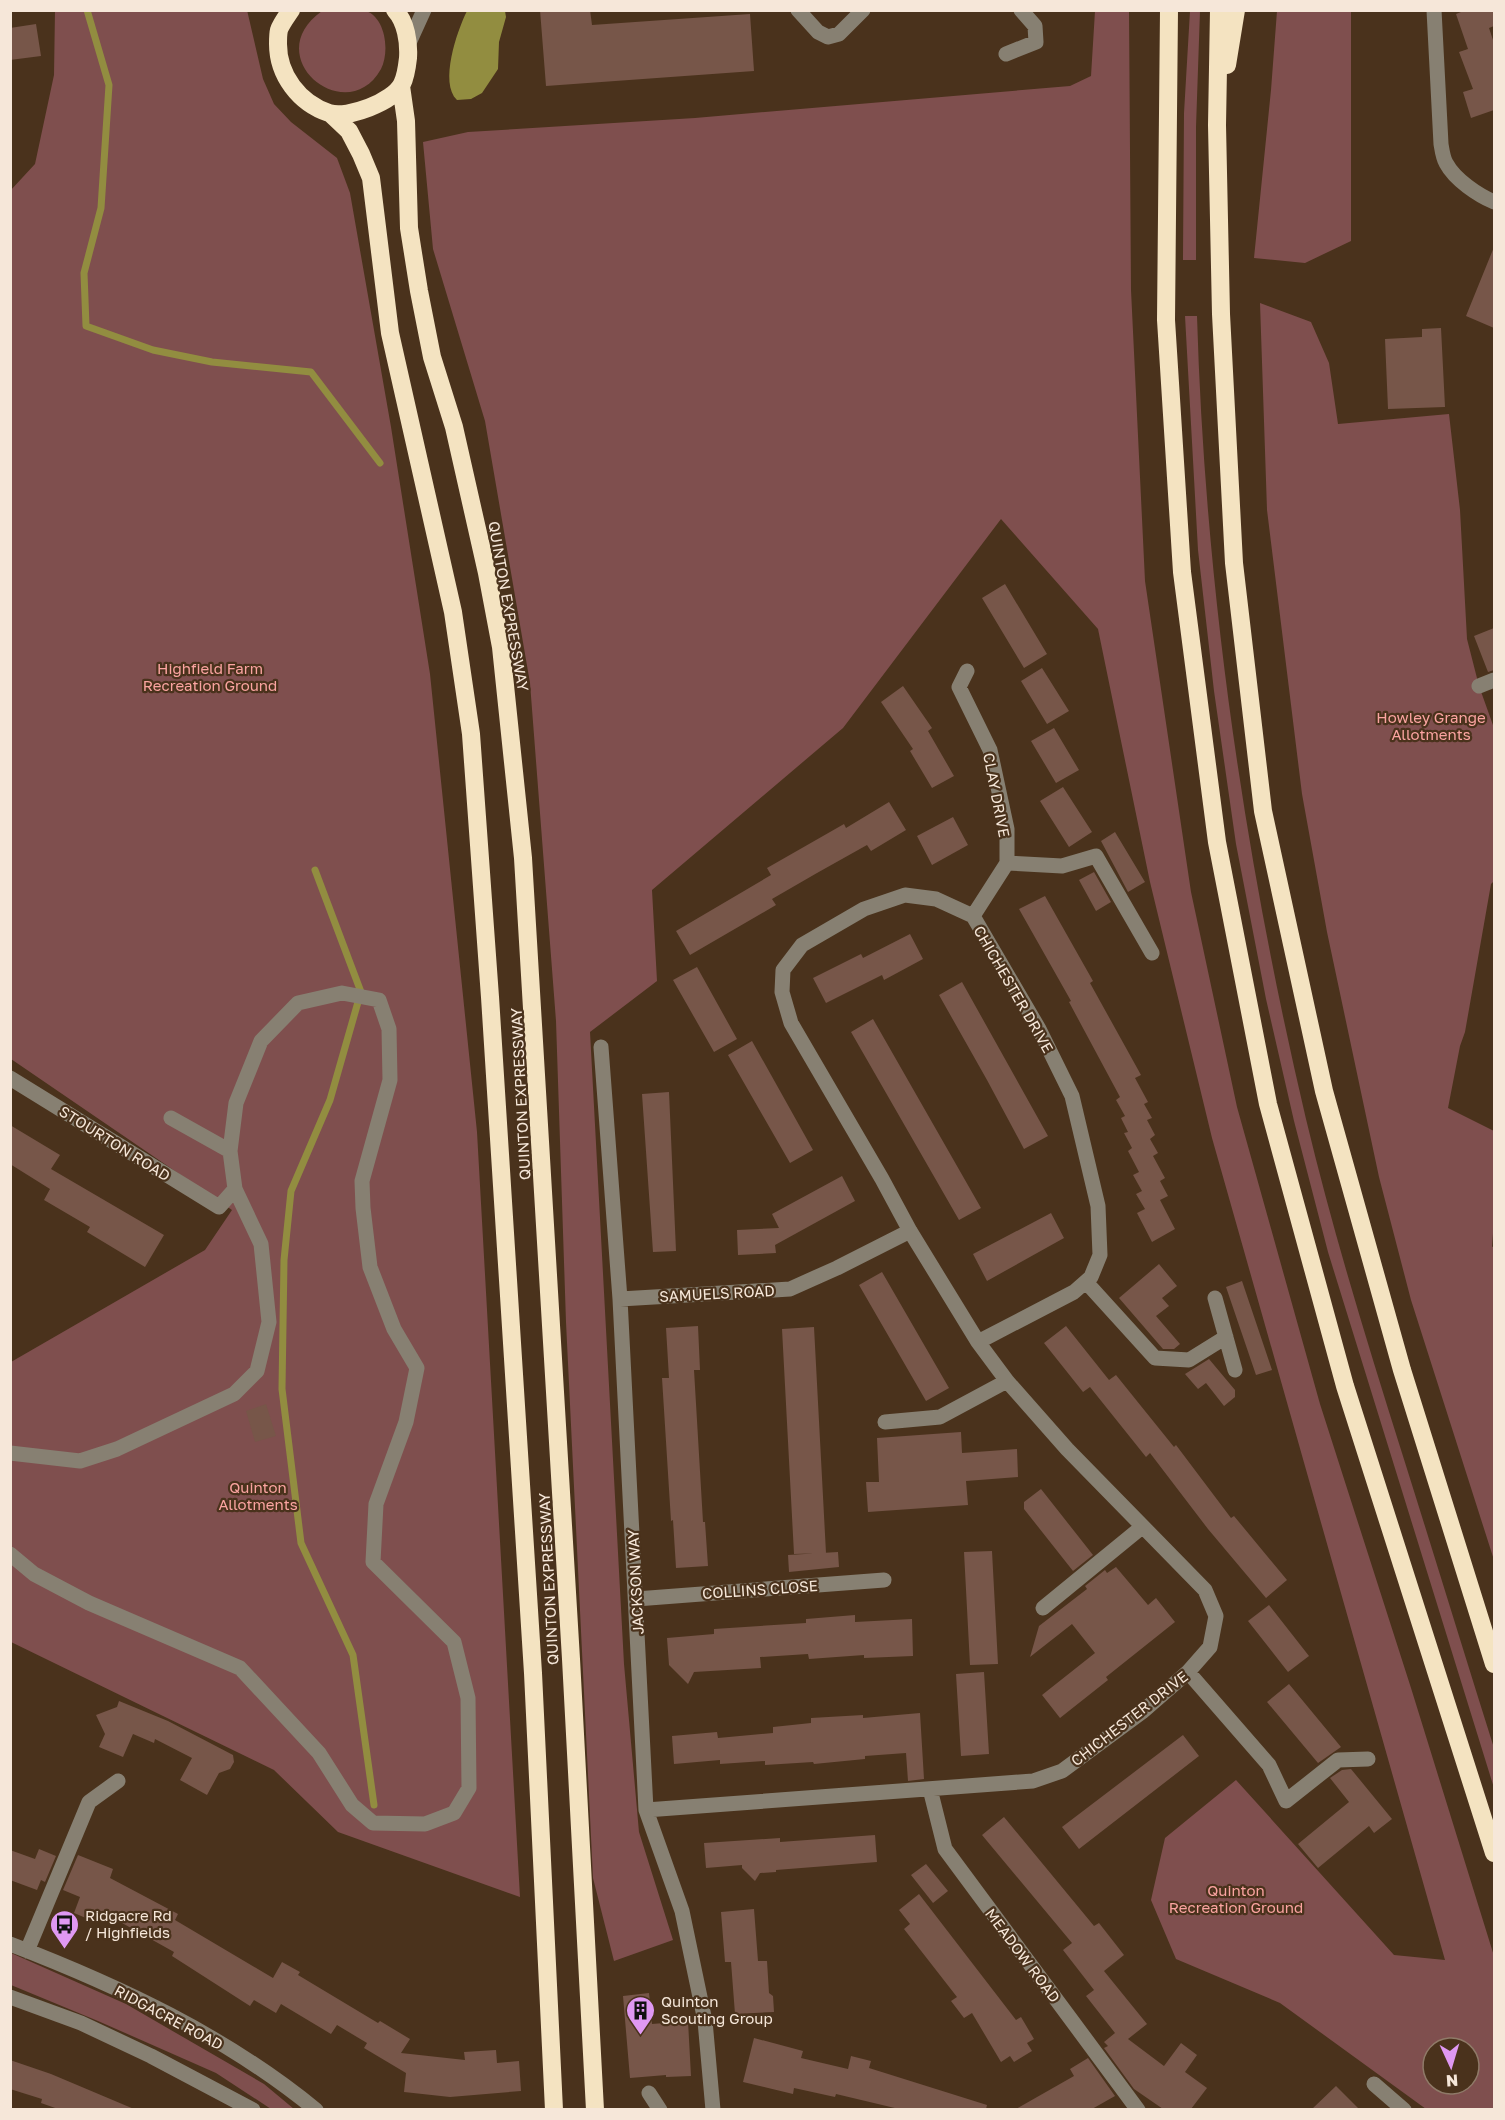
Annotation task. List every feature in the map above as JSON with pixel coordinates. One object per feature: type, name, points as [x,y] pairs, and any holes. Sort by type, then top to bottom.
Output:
[{"type":"highway","points":[[271,10],[279,30],[278,51],[286,80],[306,102],[331,114],[357,112],[380,103],[401,86],[407,70],[409,43],[395,10]]},
{"type":"highway","points":[[279,30],[291,10]]},
{"type":"highway","points":[[1169,10],[1166,320],[1182,572],[1217,842],[1269,1104],[1342,1374],[1494,1853]]},
{"type":"highway","points":[[1219,10],[1217,125],[1221,314],[1234,563],[1263,811],[1324,1091],[1402,1370],[1494,1664]]},
{"type":"highway","points":[[1217,125],[1236,10]]},
{"type":"highway","name":"QUINTON EXPRESSWAY","points":[[401,86],[406,121],[409,228],[418,291],[432,357],[454,427],[501,647],[521,836],[570,1635],[595,2109]]},
{"type":"highway","name":"QUINTON EXPRESSWAY","points":[[331,114],[349,131],[371,178],[390,333],[453,612],[471,734],[492,1021],[533,1673],[554,2109]]},
{"type":"street","points":[[409,43],[424,10]]},
{"type":"street","points":[[798,10],[818,32],[828,37],[839,34],[863,10]]},
{"type":"street","points":[[1006,54],[1036,42],[1035,26],[1021,10]]},
{"type":"street","points":[[1434,10],[1441,144],[1446,163],[1459,178],[1481,196],[1494,202]]},
{"type":"street","name":"CLAY DRIVE","points":[[966,671],[959,687],[990,750],[1007,829],[1007,863]]},
{"type":"street","points":[[1479,686],[1494,680]]},
{"type":"street","points":[[973,916],[1007,863],[1062,866],[1096,856],[1152,953]]},
{"type":"street","name":"CHICHESTER DRIVE","points":[[646,1810],[1033,1781],[1062,1771],[1142,1712],[1188,1672],[1210,1647],[1216,1616],[1204,1590],[1067,1449],[1007,1381],[978,1342],[910,1231],[791,1023],[782,992],[783,970],[802,945],[864,909],[905,895],[936,899],[973,916],[1039,1029],[1072,1096],[1098,1206],[1100,1255],[1091,1277],[1074,1292],[978,1342]]},
{"type":"street","points":[[10,1454],[80,1461],[117,1449],[234,1394],[257,1371],[268,1322],[261,1244],[236,1189],[230,1151],[236,1103],[261,1041],[298,1003],[342,993],[379,1000],[389,1029],[390,1080],[362,1181],[363,1208],[370,1267],[394,1329],[417,1368],[406,1422],[376,1504],[373,1562],[454,1642],[468,1698],[469,1788],[454,1813],[425,1824],[373,1823],[352,1805],[319,1753],[240,1668],[89,1603],[34,1574],[10,1554]]},
{"type":"street","name":"JACKSON WAY","points":[[601,1047],[620,1299],[646,1810],[682,1911],[705,2021],[713,2109]]},
{"type":"street","name":"STOURTON ROAD","points":[[10,1078],[219,1207],[236,1189]]},
{"type":"street","points":[[171,1118],[230,1151]]},
{"type":"street","name":"SAMUELS ROAD","points":[[620,1299],[790,1289],[910,1231]]},
{"type":"street","points":[[1086,1282],[1155,1358],[1189,1360],[1226,1336]]},
{"type":"street","points":[[1215,1298],[1235,1370]]},
{"type":"street","points":[[885,1422],[940,1417],[1007,1381]]},
{"type":"street","points":[[1043,1608],[1142,1527]]},
{"type":"street","name":"COLLINS CLOSE","points":[[636,1599],[884,1580]]},
{"type":"street","points":[[1188,1672],[1269,1765],[1286,1801],[1338,1760],[1368,1759]]},
{"type":"street","points":[[27,1951],[88,1802],[118,1781]]},
{"type":"street","name":"MEADOW ROAD","points":[[930,1789],[945,1849],[1138,2109]]},
{"type":"street","name":"RIDGACRE ROAD","points":[[10,1944],[91,1976],[170,2015],[255,2063],[316,2109]]},
{"type":"street","points":[[10,1997],[81,2023],[253,2109]]},
{"type":"street","points":[[1374,2084],[1404,2109]]},
{"type":"street","points":[[649,2093],[660,2109]]},
{"type":"green space","points":[[247,10],[263,79],[274,104],[291,122],[337,158],[350,193],[391,427],[430,674],[477,1132],[520,1897],[338,1832],[274,1770],[11,1642],[11,1362],[205,1250],[232,1210],[11,1059],[10,191],[35,164],[54,75],[55,11]]},
{"type":"green space","points":[[363,10],[371,13],[377,19],[384,35],[384,62],[366,86],[348,92],[330,90],[314,80],[303,66],[299,48],[304,29],[322,11]]},
{"type":"green space","name":"Quinton Recreation Ground","points":[[1095,11],[1129,11],[1131,290],[1145,581],[1191,892],[1237,1107],[1320,1404],[1494,1956],[1494,2109],[1426,2109],[1280,2003],[1176,1959],[1151,1900],[1165,1838],[1236,1780],[1394,1955],[1445,1960],[1212,1138],[1150,882],[1098,629],[1001,519],[843,728],[652,890],[657,981],[590,1032],[624,1664],[639,1832],[673,1940],[614,1961],[593,1878],[566,1322],[556,1021],[530,683],[485,421],[433,249],[423,142],[468,132],[695,118],[1070,86],[1091,76]]},
{"type":"green space","points":[[1190,11],[1200,11],[1196,127],[1196,260],[1183,260],[1184,113]]},
{"type":"green space","points":[[1277,11],[1351,11],[1351,241],[1305,263],[1254,258]]},
{"type":"green space","name":"Howley Grange Allotments","points":[[1260,303],[1311,322],[1329,363],[1338,424],[1449,414],[1460,510],[1467,639],[1479,686],[1494,728],[1494,881],[1491,884],[1465,1032],[1460,1046],[1448,1108],[1494,1131],[1492,1247],[1494,1246],[1494,1560],[1411,1300],[1379,1177],[1327,932],[1302,794],[1267,510]]},
{"type":"green space","points":[[1185,316],[1197,316],[1201,418],[1209,519],[1231,720],[1246,821],[1284,1020],[1316,1161],[1351,1287],[1494,1748],[1494,1788],[1328,1252],[1294,1121],[1266,999],[1236,844],[1214,691],[1198,550]]},
{"type":"green space","points":[[11,1953],[126,2004],[264,2084],[294,2109],[271,2109],[216,2073],[11,1985]]},
{"type":"shaded area","points":[[467,11],[505,11],[506,17],[499,42],[498,69],[482,93],[471,99],[457,100],[452,92],[450,70],[455,43]]},
{"type":"building","points":[[540,10],[590,10],[592,25],[750,14],[754,71],[546,86]]},
{"type":"building","points":[[1466,10],[1494,10],[1494,26],[1489,28],[1494,43],[1494,110],[1471,118],[1463,92],[1473,89],[1459,52],[1468,49],[1456,14]]},
{"type":"building","points":[[36,24],[41,56],[10,60],[10,28]]},
{"type":"building","points":[[1494,247],[1494,328],[1466,316]]},
{"type":"building","points":[[1441,328],[1445,407],[1388,409],[1385,339],[1422,337],[1422,329]]},
{"type":"building","points":[[1005,584],[1047,654],[1024,668],[982,598]]},
{"type":"building","points":[[1494,628],[1494,670],[1488,672],[1474,636]]},
{"type":"building","points":[[1042,668],[1069,711],[1047,724],[1021,681]]},
{"type":"building","points":[[903,686],[932,728],[928,731],[954,776],[932,788],[910,751],[913,749],[881,702]]},
{"type":"building","points":[[1054,728],[1079,770],[1056,783],[1031,741]]},
{"type":"building","points":[[1063,787],[1092,832],[1069,847],[1040,801]]},
{"type":"building","points":[[889,802],[906,830],[871,851],[867,845],[772,899],[776,905],[690,955],[676,931],[771,875],[767,868],[844,824],[846,828]]},
{"type":"building","points":[[953,817],[968,845],[932,865],[917,836]]},
{"type":"building","points":[[1115,832],[1145,882],[1128,892],[1101,841]]},
{"type":"building","points":[[1094,872],[1111,902],[1096,911],[1079,880]]},
{"type":"building","points":[[1045,896],[1093,981],[1090,983],[1141,1075],[1135,1078],[1148,1102],[1144,1104],[1152,1118],[1147,1120],[1155,1135],[1150,1139],[1158,1153],[1153,1156],[1165,1178],[1160,1181],[1168,1196],[1160,1200],[1175,1229],[1152,1242],[1137,1213],[1145,1209],[1136,1194],[1142,1191],[1133,1175],[1139,1172],[1128,1151],[1132,1148],[1124,1133],[1128,1132],[1121,1118],[1125,1116],[1116,1100],[1120,1097],[1069,1002],[1071,1001],[1019,909]]},
{"type":"building","points":[[910,934],[923,959],[884,980],[882,975],[826,1003],[813,978],[861,954],[863,958]]},
{"type":"building","points":[[697,967],[737,1039],[714,1052],[673,980]]},
{"type":"building","points":[[962,982],[1048,1136],[1024,1149],[939,995]]},
{"type":"building","points":[[873,1019],[981,1208],[959,1220],[851,1032]]},
{"type":"building","points":[[752,1041],[813,1150],[790,1163],[728,1055]]},
{"type":"building","points":[[669,1092],[676,1251],[653,1252],[642,1094]]},
{"type":"building","points":[[10,1125],[60,1155],[51,1169],[164,1235],[145,1267],[87,1232],[90,1227],[44,1200],[50,1189],[10,1164]]},
{"type":"building","points":[[842,1176],[855,1201],[775,1245],[776,1253],[738,1255],[737,1230],[779,1228],[772,1214]]},
{"type":"building","points":[[1051,1213],[1064,1238],[987,1281],[973,1254]]},
{"type":"building","points":[[1159,1264],[1177,1286],[1162,1298],[1169,1306],[1156,1316],[1180,1344],[1174,1349],[1163,1349],[1119,1298]]},
{"type":"building","points":[[882,1272],[949,1388],[926,1401],[859,1285]]},
{"type":"building","points":[[1242,1281],[1272,1370],[1256,1375],[1226,1287]]},
{"type":"building","points":[[698,1326],[700,1370],[694,1370],[703,1522],[705,1522],[708,1566],[676,1568],[662,1378],[669,1378],[666,1328]]},
{"type":"building","points":[[1066,1326],[1109,1380],[1116,1375],[1174,1447],[1176,1445],[1231,1518],[1234,1516],[1287,1580],[1266,1598],[1208,1529],[1150,1453],[1146,1457],[1090,1387],[1083,1392],[1044,1343]]},
{"type":"building","points":[[814,1327],[826,1553],[794,1554],[782,1329]]},
{"type":"building","points":[[1209,1359],[1235,1390],[1235,1397],[1224,1406],[1206,1383],[1198,1389],[1185,1374]]},
{"type":"building","points":[[266,1404],[276,1436],[255,1442],[246,1411]]},
{"type":"building","points":[[961,1432],[962,1453],[1017,1449],[1018,1477],[966,1481],[968,1505],[868,1512],[866,1482],[879,1482],[877,1438]]},
{"type":"building","points":[[1041,1489],[1093,1555],[1073,1571],[1024,1509],[1024,1502]]},
{"type":"building","points":[[992,1551],[998,1664],[970,1665],[964,1552]]},
{"type":"building","points":[[838,1552],[839,1567],[789,1572],[788,1555]]},
{"type":"building","points":[[1116,1567],[1148,1605],[1156,1598],[1175,1622],[1106,1677],[1108,1680],[1060,1718],[1042,1695],[1095,1653],[1072,1624],[1030,1657],[1039,1626],[1087,1589],[1085,1586],[1105,1570],[1107,1573]]},
{"type":"building","points":[[1269,1605],[1309,1656],[1288,1672],[1248,1621]]},
{"type":"building","points":[[855,1615],[855,1622],[912,1619],[913,1656],[864,1658],[864,1655],[809,1659],[808,1654],[760,1657],[761,1668],[694,1672],[688,1684],[669,1665],[667,1638],[714,1634],[714,1629],[806,1623],[806,1619]]},
{"type":"building","points":[[984,1672],[989,1754],[961,1756],[956,1674]]},
{"type":"building","points":[[1289,1684],[1341,1747],[1318,1763],[1267,1702]]},
{"type":"building","points":[[119,1701],[168,1721],[233,1755],[234,1762],[230,1769],[219,1773],[207,1795],[180,1780],[192,1758],[155,1739],[154,1743],[133,1734],[123,1757],[99,1747],[105,1734],[96,1715],[117,1707]]},
{"type":"building","points":[[920,1713],[924,1779],[908,1781],[906,1753],[865,1756],[865,1759],[814,1764],[813,1762],[765,1765],[765,1761],[720,1764],[720,1760],[674,1764],[672,1736],[717,1732],[718,1738],[773,1733],[773,1727],[811,1723],[811,1718],[863,1715],[863,1718]]},
{"type":"building","points":[[1183,1735],[1199,1756],[1079,1849],[1062,1827]]},
{"type":"building","points":[[1351,1769],[1392,1819],[1374,1833],[1369,1826],[1318,1868],[1298,1844],[1349,1802],[1330,1778],[1342,1770]]},
{"type":"building","points":[[1004,1817],[1094,1926],[1099,1923],[1124,1955],[1104,1971],[1147,2024],[1128,2039],[1164,2066],[1181,2043],[1197,2055],[1185,2072],[1207,2088],[1191,2109],[1163,2109],[1134,2089],[1104,2048],[1108,2046],[1104,2042],[1115,2033],[1086,1996],[1094,1990],[1063,1950],[1072,1943],[982,1835]]},
{"type":"building","points":[[875,1835],[877,1862],[776,1870],[776,1872],[760,1873],[755,1881],[742,1868],[742,1865],[706,1868],[704,1843],[780,1838],[780,1842]]},
{"type":"building","points":[[39,1849],[56,1856],[45,1882],[41,1880],[37,1890],[10,1880],[10,1850],[35,1859]]},
{"type":"building","points":[[78,1855],[113,1869],[110,1878],[178,1914],[175,1920],[273,1978],[282,1962],[300,1972],[298,1975],[378,2023],[380,2021],[410,2039],[401,2053],[465,2060],[464,2052],[496,2050],[497,2063],[519,2061],[521,2091],[450,2097],[404,2092],[406,2073],[364,2048],[367,2043],[337,2025],[331,2034],[281,2004],[276,2013],[254,2000],[250,2006],[172,1956],[174,1952],[97,1909],[93,1921],[74,1913],[80,1897],[63,1890]]},
{"type":"building","points":[[926,1864],[948,1891],[933,1903],[911,1875]]},
{"type":"building","points":[[919,1894],[1016,2020],[1021,2017],[1034,2039],[1027,2043],[1032,2051],[1014,2062],[1010,2056],[1001,2062],[972,2013],[964,2018],[951,2001],[957,1997],[904,1929],[910,1924],[899,1910]]},
{"type":"building","points":[[754,1909],[758,1961],[767,1961],[769,1993],[773,1996],[774,2012],[735,2014],[731,1962],[725,1962],[721,1912]]},
{"type":"building","points":[[649,1993],[652,2024],[688,2021],[691,2076],[666,2077],[666,2075],[630,2078],[623,1996]]},
{"type":"building","points":[[754,2038],[803,2051],[801,2058],[848,2069],[851,2056],[871,2061],[869,2068],[987,2105],[986,2109],[899,2109],[836,2094],[835,2097],[794,2088],[793,2094],[743,2082]]},
{"type":"building","points":[[1088,2058],[1115,2096],[1092,2109],[1016,2109],[1074,2076],[1070,2069]]},
{"type":"building","points":[[10,2060],[51,2074],[134,2109],[58,2109],[41,2103],[42,2099],[10,2089]]},
{"type":"building","points":[[1336,2086],[1359,2109],[1312,2109]]},
{"type":"waterway","points":[[87,10],[109,85],[101,208],[84,273],[86,326],[153,350],[212,362],[311,372],[380,463]]},
{"type":"waterway","points":[[315,870],[361,992]]},
{"type":"waterway","points":[[358,1002],[330,1100],[291,1191],[284,1260],[282,1389],[301,1543],[353,1655],[374,1805]]},
{"type":"place","name":"Ridgacre Rd / Highfields","points":[[64,1950]]},
{"type":"place","name":"Quinton Scouting Group","points":[[640,2036]]},
{"type":"park label","name":"Highfield Farm Recreation Ground","points":[[210,676]]},
{"type":"park label","name":"Quinton Allotments","points":[[258,1496]]}]
